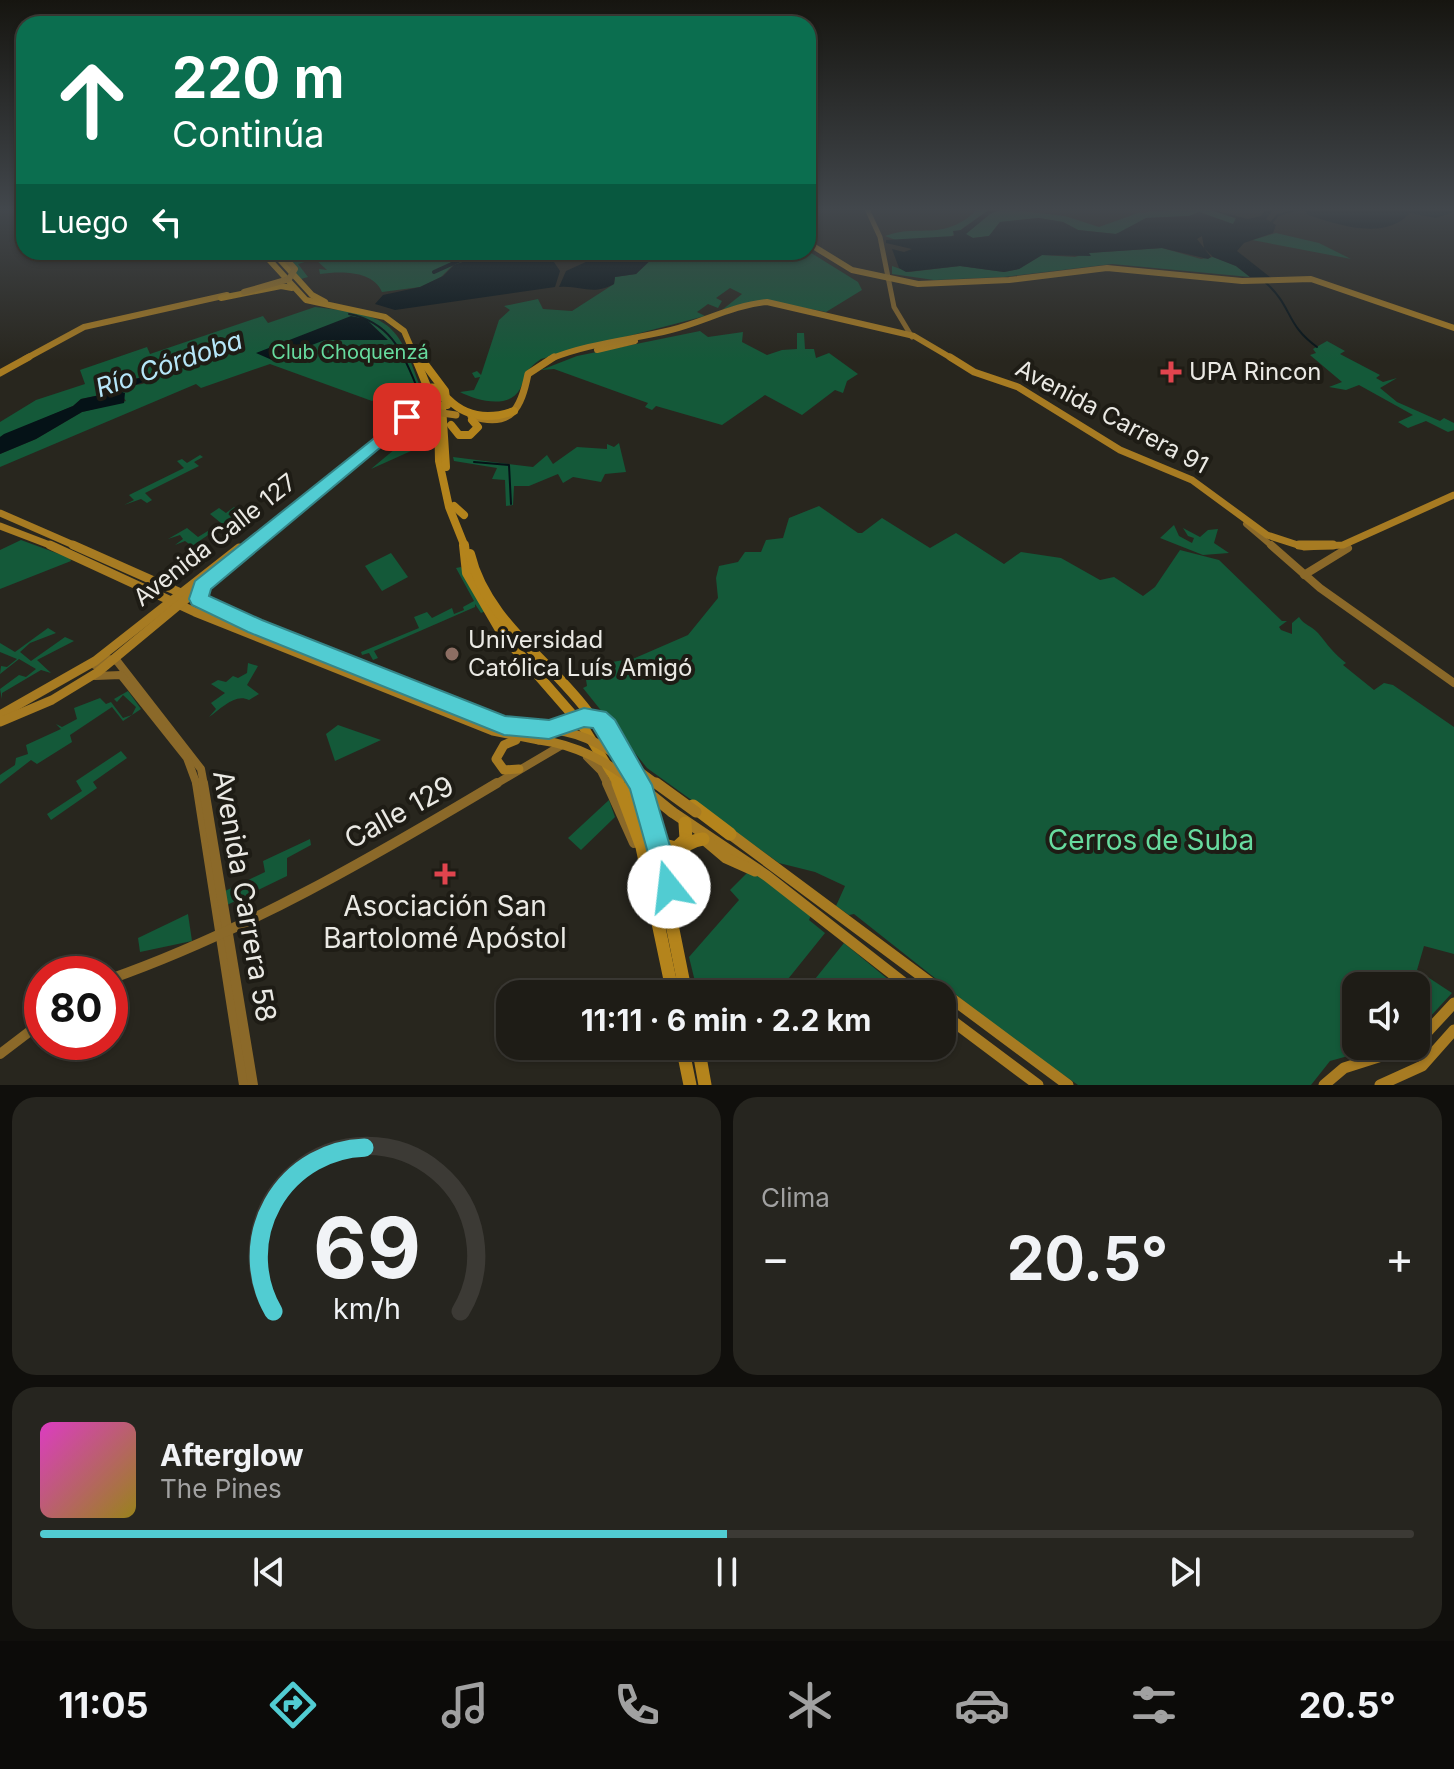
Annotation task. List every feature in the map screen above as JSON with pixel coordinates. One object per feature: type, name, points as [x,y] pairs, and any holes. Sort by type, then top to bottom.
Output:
[{"type":"highway","points":[[273,260],[295,290],[313,303],[381,316],[397,323],[404,331],[424,378],[439,436],[438,456],[448,503],[478,585],[519,646],[590,736],[619,785],[648,873],[670,980]]},
{"type":"highway","points":[[276,260],[318,299],[388,315],[404,322],[448,421],[459,435],[467,436],[477,430],[472,420]]},
{"type":"highway","points":[[221,298],[282,285],[295,290]]},
{"type":"highway","points":[[424,363],[446,398],[448,421],[445,447],[454,506],[478,585]]},
{"type":"highway","points":[[403,408],[404,398],[420,386],[424,378]]},
{"type":"highway","points":[[386,431],[414,392],[430,387],[440,390],[455,406],[482,418],[514,411]]},
{"type":"highway","points":[[421,395],[431,410],[408,403],[412,397],[421,395]]},
{"type":"highway","points":[[386,431],[406,420],[439,436]]},
{"type":"highway","points":[[454,506],[464,515]]},
{"type":"highway","points":[[519,646],[603,720],[638,780],[668,883],[685,980]]},
{"type":"highway","points":[[548,669],[598,725],[639,800],[665,890],[685,980]]},
{"type":"highway","points":[[543,733],[584,718],[598,719],[607,727],[624,755],[730,834]]},
{"type":"highway","points":[[595,755],[606,770],[648,873]]},
{"type":"highway","points":[[653,828],[664,845],[676,848],[686,839],[685,823]]},
{"type":"highway","points":[[668,883],[671,861],[689,842],[703,839]]},
{"type":"highway","points":[[685,1060],[690,1085]]},
{"type":"highway","points":[[701,1060],[705,1085]]},
{"type":"main road","points":[[0,374],[85,329],[221,298],[291,277],[294,268],[287,260]]},
{"type":"main road","points":[[832,260],[841,266],[926,284],[982,282],[1119,268],[1248,280],[1325,281],[1454,327]]},
{"type":"main road","name":"Avenida Carrera 91","points":[[886,260],[895,309],[911,334],[971,374],[1020,390],[1118,451],[1195,485],[1304,575],[1454,683]]},
{"type":"main road","points":[[0,374],[84,327],[274,285],[283,276]]},
{"type":"main road","name":"Avenida Carrera 91","points":[[607,345],[765,303],[911,334],[974,372],[1018,387],[1120,450],[1192,480],[1268,537],[1279,554]]},
{"type":"main road","points":[[431,410],[488,421],[514,411],[523,402],[526,379],[536,366],[607,345]]},
{"type":"main road","points":[[456,414],[472,420],[494,422],[519,410],[529,397],[531,375],[544,363],[607,345]]},
{"type":"main road","name":"Avenida Calle 127","points":[[0,715],[62,683],[175,603],[396,422],[415,412],[431,410]]},
{"type":"main road","points":[[1304,575],[1349,546],[1454,495]]},
{"type":"main road","points":[[1246,524],[1268,537],[1315,551],[1349,546],[1454,503]]},
{"type":"main road","points":[[0,513],[185,595],[498,723],[572,743],[595,755],[767,876],[900,980]]},
{"type":"main road","points":[[0,525],[18,532]]},
{"type":"main road","points":[[0,525],[84,559],[195,612],[493,731],[521,739]]},
{"type":"main road","points":[[168,587],[200,583],[198,596],[202,602]]},
{"type":"main road","points":[[133,631],[155,606],[152,593]]},
{"type":"main road","name":"Avenida Calle 127","points":[[118,663],[128,648],[154,627],[175,603]]},
{"type":"main road","points":[[154,627],[176,614],[195,612]]},
{"type":"main road","points":[[133,631],[152,623],[144,635]]},
{"type":"main road","points":[[62,683],[103,661],[118,663]]},
{"type":"main road","points":[[0,722],[52,700],[118,663]]},
{"type":"main road","name":"Avenida Carrera 58","points":[[118,663],[200,765],[244,1085]]},
{"type":"main road","name":"Avenida Carrera 58","points":[[89,678],[109,673],[121,675],[192,766],[253,1085]]},
{"type":"main road","points":[[571,713],[574,726],[567,743],[601,771],[648,873]]},
{"type":"main road","points":[[519,769],[504,770],[498,764],[497,755],[504,745],[543,733],[576,732],[593,739],[730,834],[1068,1085]]},
{"type":"main road","name":"Calle 129","points":[[128,971],[176,956],[401,838],[569,736]]},
{"type":"main road","name":"Calle 129","points":[[223,931],[406,839],[556,747],[573,749]]},
{"type":"main road","points":[[672,812],[726,858],[767,876]]},
{"type":"main road","points":[[1430,1028],[1454,1003]]},
{"type":"main road","points":[[956,1024],[1038,1085]]},
{"type":"main road","points":[[1380,1085],[1422,1066],[1454,1030]]},
{"type":"main road","points":[[0,1052],[24,1034]]},
{"type":"main road","points":[[1324,1085],[1344,1068],[1368,1060]]},
{"type":"green space","points":[[284,260],[312,260],[298,264],[308,277],[301,279]]},
{"type":"green space","points":[[316,260],[468,260],[453,265],[441,277],[420,287],[382,292],[378,285],[364,276],[337,272],[320,274],[319,269],[327,270]]},
{"type":"green space","points":[[651,260],[822,260],[858,282],[862,290],[826,312],[761,303],[722,310],[742,294],[730,288],[716,298],[722,301],[718,308],[708,304],[697,312],[705,316],[541,359],[529,370],[520,389],[508,399],[483,400],[460,392],[474,390],[480,377],[475,378],[472,373],[477,371],[481,375],[499,320],[510,310],[504,306],[538,299],[543,309],[572,311],[614,284],[615,277],[636,274]]},
{"type":"green space","points":[[1034,260],[1220,260],[1236,266],[1250,277],[1112,264],[1004,277],[934,280],[892,274],[892,266],[909,272],[960,266],[1004,272],[1019,269]]},
{"type":"green space","name":"Club Choquenzá","points":[[315,307],[372,317],[394,332],[403,345],[419,384],[403,395],[398,407],[380,396],[372,401],[270,364],[201,388],[196,384],[0,467],[0,454],[36,439],[82,412],[126,401],[119,391],[81,399],[73,406],[0,437],[0,422],[36,400],[85,384],[80,370],[147,347],[150,354],[263,316],[268,323]],"holes":[[[217,350],[221,353],[142,384],[112,389],[128,381],[177,367],[205,353]]]},
{"type":"green space","points":[[700,331],[708,337],[743,332],[742,342],[767,355],[797,349],[797,333],[804,333],[805,349],[814,349],[816,358],[829,353],[858,374],[847,381],[843,393],[835,390],[802,415],[765,395],[722,425],[656,406],[652,410],[645,407],[648,403],[554,369],[541,370],[577,356]]},
{"type":"green space","points":[[1327,341],[1345,351],[1340,354],[1380,375],[1376,378],[1383,382],[1397,378],[1380,388],[1397,402],[1440,421],[1444,418],[1454,423],[1454,430],[1448,432],[1426,421],[1408,428],[1398,422],[1413,415],[1359,385],[1346,390],[1329,387],[1342,382],[1310,355],[1316,353],[1313,349]]},
{"type":"green space","points":[[419,429],[429,436],[431,442],[371,469]]},
{"type":"green space","points":[[619,443],[626,472],[605,474],[601,482],[573,477],[563,483],[558,474],[529,486],[514,486],[513,505],[506,506],[505,480],[492,479],[497,468],[454,461],[453,457],[533,467],[547,455],[553,464],[577,447],[607,449],[607,444],[614,447]]},
{"type":"green space","points":[[200,455],[203,457],[194,462],[199,466],[145,493],[152,500],[147,503],[141,499],[124,505],[134,500],[129,495],[184,468],[177,461],[182,459],[187,463]]},
{"type":"green space","name":"Cerros de Suba","points":[[819,506],[862,533],[882,518],[930,548],[956,533],[1004,564],[1021,552],[1061,558],[1100,580],[1114,577],[1143,596],[1155,587],[1180,550],[1219,560],[1282,621],[1287,621],[1279,627],[1281,630],[1292,634],[1292,623],[1299,617],[1346,663],[1343,665],[1374,690],[1384,683],[1393,685],[1454,727],[1454,954],[1424,946],[1417,970],[1420,972],[1342,972],[1342,1058],[1330,1061],[1311,1085],[1078,1085],[1017,1043],[956,995],[956,980],[937,980],[854,914],[849,915],[836,906],[845,886],[815,872],[779,863],[647,768],[583,688],[587,686],[584,667],[635,658],[688,635],[718,598],[716,578],[719,566],[738,562],[745,552],[761,552],[766,540],[783,538],[789,518]]},
{"type":"green space","points":[[234,507],[236,509],[228,514],[233,518],[192,546],[185,541],[175,545],[183,539],[180,535],[168,539],[187,528],[198,537],[221,523],[210,514],[219,508],[226,513]]},
{"type":"green space","points":[[1174,525],[1179,536],[1192,543],[1194,538],[1188,536],[1183,528],[1200,537],[1208,530],[1218,529],[1214,543],[1229,553],[1203,555],[1160,538]]},
{"type":"green space","points":[[21,540],[71,561],[0,589],[0,550]]},
{"type":"green space","points":[[391,553],[408,577],[382,591],[365,566]]},
{"type":"green space","points":[[461,567],[486,611],[481,613],[475,604],[475,607],[374,651],[378,658],[373,660],[369,653],[362,655],[361,652],[419,628],[414,617],[427,612],[432,618],[452,608],[454,614],[464,610],[463,607],[474,601],[456,568]]},
{"type":"green space","points":[[48,628],[56,633],[30,643],[20,652],[31,661],[65,637],[74,641],[37,660],[51,673],[41,670],[2,693],[2,699],[0,689],[19,675],[26,677],[36,669],[19,659],[0,674],[1,666],[7,667],[17,659],[0,652],[0,643],[15,652]]},
{"type":"green space","points":[[248,663],[258,666],[247,685],[259,694],[249,700],[234,700],[209,717],[216,709],[211,703],[225,693],[211,684],[218,680],[226,682],[233,676],[238,678],[247,673]]},
{"type":"green space","points":[[128,691],[141,709],[132,715],[136,707],[123,695],[117,702],[114,699]]},
{"type":"green space","points":[[100,698],[106,704],[111,702],[123,718],[132,715],[123,721],[112,707],[70,735],[72,742],[37,764],[31,760],[0,784],[0,775],[15,765],[16,758],[28,754],[26,745],[61,729],[56,724],[62,727],[77,719],[74,708]]},
{"type":"green space","points":[[338,725],[381,740],[335,761],[326,734]]},
{"type":"green space","points":[[121,751],[127,758],[93,782],[97,788],[51,820],[47,814],[82,791],[76,781]]},
{"type":"green space","points":[[609,800],[615,817],[581,850],[568,838]]},
{"type":"green space","points":[[310,839],[311,845],[287,858],[287,876],[227,905],[225,891],[265,872],[263,861]]},
{"type":"green space","points":[[748,872],[767,880],[811,915],[809,920],[825,933],[787,980],[695,980],[689,957],[739,900],[730,890]]},
{"type":"green space","points":[[188,914],[192,941],[140,952],[138,938]]},
{"type":"green space","points":[[844,943],[889,980],[814,980]]},
{"type":"green space","name":"Cerros de Suba","points":[[1430,979],[1452,993],[1430,1017]]},
{"type":"shaded area","points":[[469,260],[560,260],[554,262],[560,271],[555,287],[395,310],[375,304],[383,295],[420,287],[443,276],[454,265]]},
{"type":"shaded area","points":[[651,260],[636,274],[615,277],[614,284],[606,287],[593,290],[559,287],[566,271],[588,261]]},
{"type":"shaded area","points":[[896,260],[1034,260],[1019,269],[1004,272],[960,266],[906,272],[899,268]]},
{"type":"shaded area","points":[[1220,260],[1248,260],[1270,277],[1250,277],[1236,266]]},
{"type":"shaded area","points":[[351,316],[366,319],[388,340],[325,340],[272,360],[256,353]]},
{"type":"shaded area","points":[[217,350],[222,353],[127,388],[132,384],[111,389],[127,381],[169,370]]},
{"type":"shaded area","points":[[119,391],[125,393],[124,403],[82,412],[36,439],[0,454],[0,437],[4,434],[73,406],[81,399]]},
{"type":"waterway","name":"Río Córdoba","points":[[434,272],[461,260]]},
{"type":"waterway","points":[[1266,283],[1281,300],[1299,331],[1317,347]]},
{"type":"waterway","points":[[349,314],[374,324],[392,339],[416,385]]},
{"type":"waterway","points":[[474,462],[509,465],[511,504]]},
{"type":"place","name":"UPA Rincon","points":[[1171,372]]},
{"type":"place","name":"Universidad Católica Luís Amigó","points":[[452,654]]},
{"type":"place","name":"Asociación San Bartolomé Apóstol","points":[[445,874]]},
{"type":"route","points":[[407,417],[202,586],[199,599],[255,626],[504,726],[549,729],[584,718],[598,719],[607,727],[641,785],[669,887]]}]
